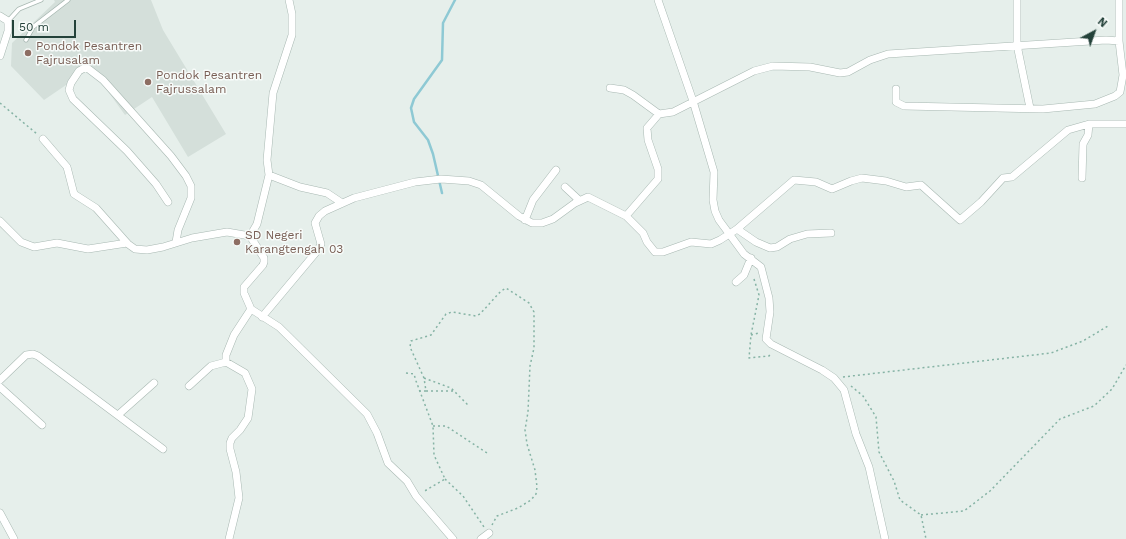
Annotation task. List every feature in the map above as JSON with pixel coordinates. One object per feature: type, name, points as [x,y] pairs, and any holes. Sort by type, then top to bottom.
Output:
[{"type":"street","points":[[250,236],[257,224],[269,175],[267,160],[273,93],[292,35],[292,14],[289,0]]},
{"type":"street","points":[[658,0],[693,101],[714,172],[713,200],[715,211],[744,254],[761,267],[769,298],[770,312],[766,339],[776,346],[822,370],[834,378],[844,390],[856,434],[869,467],[885,539]]},
{"type":"street","points":[[1017,0],[1017,45],[1030,108]]},
{"type":"street","points":[[896,89],[896,102],[904,106],[1043,109],[1095,104],[1116,96],[1120,92],[1123,75],[1118,41],[1118,0]]},
{"type":"street","points":[[0,16],[8,21],[8,32],[0,56]]},
{"type":"street","points":[[626,216],[658,179],[658,169],[648,140],[647,128],[659,114],[673,112],[754,71],[773,66],[810,67],[840,73],[848,72],[870,60],[888,54],[1017,45],[1118,41]]},
{"type":"street","points":[[168,202],[156,184],[127,151],[73,99],[69,90],[71,83],[79,71],[86,67],[103,80],[186,176],[191,186],[191,198],[178,230],[176,242]]},
{"type":"street","points":[[610,88],[624,90],[659,114]]},
{"type":"street","points":[[1082,178],[1083,144],[1088,134],[1088,124]]},
{"type":"street","points":[[262,317],[318,250],[321,244],[315,223],[319,216],[325,211],[354,198],[415,182],[441,178],[469,181],[481,185],[525,220],[532,223],[542,223],[553,219],[579,200],[588,197],[626,216],[643,233],[647,242],[655,252],[663,252],[691,242],[712,244],[737,229],[794,180],[816,182],[832,190],[851,180],[862,178],[886,181],[906,188],[921,185],[960,220],[981,202],[1003,178],[1012,177],[1068,130],[1088,124],[1126,124]]},
{"type":"street","points":[[43,139],[67,167],[74,194],[96,208],[127,243],[135,249],[147,250],[163,247],[176,242],[227,232],[250,236]]},
{"type":"street","points":[[525,220],[533,200],[556,170]]},
{"type":"street","points":[[269,175],[278,177],[300,187],[328,194],[342,203]]},
{"type":"street","points":[[565,186],[579,200]]},
{"type":"street","points":[[0,221],[21,242],[34,247],[58,243],[88,248],[127,243]]},
{"type":"street","points":[[737,229],[756,242],[770,248],[778,247],[790,239],[807,234],[831,233]]},
{"type":"street","points":[[250,236],[264,262],[244,287],[244,293],[251,309],[278,327],[367,414],[377,432],[388,463],[407,481],[416,496],[454,539]]},
{"type":"street","points":[[736,282],[744,275],[751,258]]},
{"type":"street","points":[[226,362],[231,341],[251,309]]},
{"type":"street","points":[[0,380],[26,355],[33,354],[38,356],[163,449]]},
{"type":"street","points":[[189,386],[211,366],[226,362],[244,373],[252,389],[248,418],[240,430],[232,438],[230,443],[230,449],[236,472],[239,498],[229,539]]},
{"type":"street","points":[[118,415],[154,382]]},
{"type":"street","points":[[0,387],[42,425]]},
{"type":"street","points":[[0,513],[14,539]]},
{"type":"street","points":[[481,539],[488,533]]},
{"type":"lane","points":[[8,21],[19,9],[41,0]]},
{"type":"lane","points":[[26,40],[33,27],[68,0]]},
{"type":"path","points":[[0,103],[43,139]]},
{"type":"path","points":[[754,280],[759,295],[751,334],[749,358],[768,356],[776,346]]},
{"type":"path","points":[[406,373],[414,374],[433,426],[434,455],[446,479],[463,496],[488,533],[497,516],[518,508],[536,494],[537,487],[535,470],[527,444],[525,430],[528,412],[530,366],[534,354],[534,312],[532,306],[514,292],[506,288],[501,291],[480,314],[476,316],[452,312],[446,314],[431,335],[411,341],[409,344],[424,378],[426,391]]},
{"type":"path","points":[[1108,326],[1084,341],[1051,353],[841,377],[864,396],[876,417],[879,452],[896,486],[900,500],[921,515],[964,511],[990,491],[1060,419],[1094,406],[1112,389],[1126,365]]},
{"type":"path","points":[[424,378],[446,385],[468,405]]},
{"type":"path","points":[[419,391],[454,391]]},
{"type":"path","points":[[433,426],[446,426],[487,453]]},
{"type":"path","points":[[416,496],[446,479]]},
{"type":"path","points":[[921,515],[926,539]]},
{"type":"shaded area","name":"Pondok Pesantren Fajrussalam","points":[[54,0],[151,0],[163,30],[226,134],[188,157],[152,97],[125,115],[91,68],[44,100],[11,66],[12,43],[55,2]]},
{"type":"waterway","points":[[442,193],[433,154],[428,140],[414,122],[411,108],[414,99],[442,60],[443,23],[455,0]]},
{"type":"place","name":"Pondok Pesantren Fajrusalam","points":[[28,53]]},
{"type":"place","name":"Pondok Pesantren Fajrussalam","points":[[148,82]]},
{"type":"place","name":"SD Negeri Karangtengah 03","points":[[237,242]]}]
